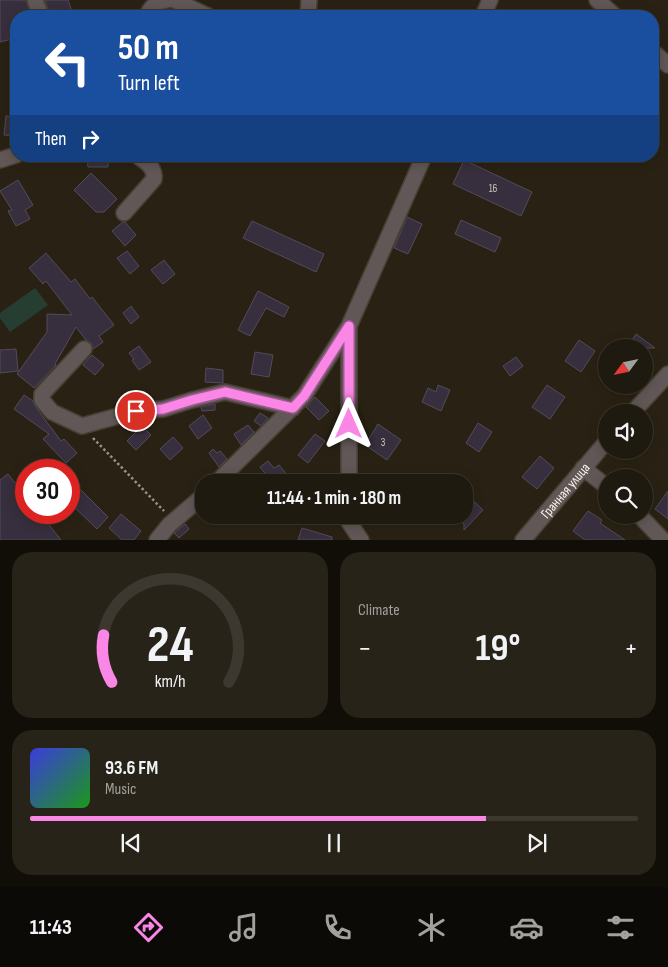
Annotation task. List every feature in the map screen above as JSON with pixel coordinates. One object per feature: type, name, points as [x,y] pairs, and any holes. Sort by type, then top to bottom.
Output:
[{"type":"street","points":[[150,10],[161,1],[167,0]]},
{"type":"street","points":[[174,0],[195,10]]},
{"type":"street","points":[[597,0],[608,10]]},
{"type":"street","points":[[124,213],[154,179],[155,173],[146,162]]},
{"type":"street","points":[[225,474],[304,396],[349,326],[421,162]]},
{"type":"street","points":[[349,326],[349,474]]},
{"type":"street","points":[[84,349],[42,394],[42,400],[52,412],[82,426],[136,411],[163,409],[225,392],[293,408]]},
{"type":"street","points":[[640,404],[668,374]]},
{"type":"street","name":"Гранная улица","points":[[523,540],[598,451]]},
{"type":"street","points":[[583,468],[598,480]]},
{"type":"street","points":[[157,540],[174,521],[195,503]]},
{"type":"street","points":[[350,524],[361,540]]},
{"type":"street","points":[[648,524],[663,540]]},
{"type":"path","points":[[82,426],[174,521]]},
{"type":"green space","points":[[35,288],[48,305],[10,332],[0,318],[0,313]]},
{"type":"building","points":[[0,0],[26,0],[29,10],[10,10],[10,40],[0,42]]},
{"type":"building","points":[[45,0],[68,0],[72,10],[48,10]]},
{"type":"building","points":[[6,116],[10,116],[10,136],[4,135]]},
{"type":"building","points":[[88,162],[108,162],[108,167],[88,167]]},
{"type":"building","points":[[463,162],[468,162],[532,192],[521,216],[453,184]]},
{"type":"building","points":[[91,173],[117,199],[104,212],[96,212],[74,190]]},
{"type":"building","points":[[18,180],[33,205],[25,210],[30,219],[16,226],[8,211],[12,210],[0,191]]},
{"type":"building","points":[[407,217],[422,224],[408,254],[394,248]]},
{"type":"building","points":[[461,220],[501,238],[495,252],[455,234]]},
{"type":"building","points":[[252,221],[324,254],[316,272],[243,238]]},
{"type":"building","points":[[123,222],[136,235],[125,246],[112,231]]},
{"type":"building","points":[[127,251],[139,266],[130,274],[117,258]]},
{"type":"building","points":[[46,253],[71,282],[75,279],[90,299],[92,297],[114,325],[99,336],[103,342],[93,349],[91,343],[86,340],[76,327],[56,365],[34,388],[17,374],[47,332],[47,314],[72,315],[46,281],[43,284],[29,268]]},
{"type":"building","points":[[164,260],[175,274],[163,284],[151,270]]},
{"type":"building","points":[[258,291],[289,307],[284,317],[266,308],[250,336],[238,330]]},
{"type":"building","points":[[131,306],[139,317],[131,324],[123,313]]},
{"type":"building","points":[[636,334],[643,339],[633,339]]},
{"type":"building","points":[[579,340],[595,351],[581,372],[565,361]]},
{"type":"building","points":[[139,346],[151,362],[139,370],[129,353]]},
{"type":"building","points":[[16,349],[18,371],[0,373],[0,350]]},
{"type":"building","points":[[255,352],[273,355],[269,377],[251,374]]},
{"type":"building","points":[[92,355],[104,365],[95,375],[83,365]]},
{"type":"building","points":[[516,357],[523,366],[510,376],[503,366]]},
{"type":"building","points":[[206,368],[223,370],[223,383],[205,382]]},
{"type":"building","points":[[438,385],[450,390],[441,411],[422,402],[428,388],[436,392]]},
{"type":"building","points":[[547,385],[565,397],[550,419],[532,407]]},
{"type":"building","points":[[24,395],[33,401],[61,441],[64,439],[77,453],[70,459],[62,459],[43,439],[49,434],[14,409]]},
{"type":"building","points":[[315,397],[329,411],[319,420],[306,407]]},
{"type":"building","points":[[215,404],[215,410],[202,411],[201,407]]},
{"type":"building","points":[[260,413],[268,418],[261,426],[254,421]]},
{"type":"building","points":[[203,415],[212,428],[198,439],[189,426]]},
{"type":"building","points":[[478,423],[492,432],[479,452],[466,443]]},
{"type":"building","points":[[378,424],[401,440],[387,460],[365,445]]},
{"type":"building","points":[[248,425],[254,432],[241,445],[234,434]]},
{"type":"building","points":[[142,426],[151,435],[136,450],[127,441]]},
{"type":"building","points":[[315,434],[325,441],[308,463],[298,455]]},
{"type":"building","points":[[173,437],[183,448],[170,460],[160,449]]},
{"type":"building","points":[[213,449],[217,453],[220,451],[227,459],[219,467],[209,453]]},
{"type":"building","points":[[540,456],[554,468],[537,489],[522,477]]},
{"type":"building","points":[[268,461],[274,468],[279,465],[286,474],[266,474],[260,467]]},
{"type":"building","points":[[8,474],[15,483],[15,524],[48,524],[61,540],[0,540],[0,480]]},
{"type":"building","points":[[80,489],[108,517],[97,529],[80,513]]},
{"type":"building","points":[[668,491],[668,519],[655,509]]},
{"type":"building","points":[[473,501],[483,510],[473,521]]},
{"type":"building","points":[[588,511],[598,517],[598,524],[601,524],[625,540],[585,540],[573,531]]},
{"type":"building","points":[[121,514],[141,531],[134,540],[122,540],[109,528]]},
{"type":"building","points":[[185,524],[189,529],[179,538],[174,533]]},
{"type":"building","points":[[464,524],[470,524],[464,530]]},
{"type":"building","points":[[302,528],[332,537],[332,540],[298,540]]},
{"type":"route","points":[[136,411],[163,409],[225,392],[293,408],[304,396],[349,326],[349,424]]}]
